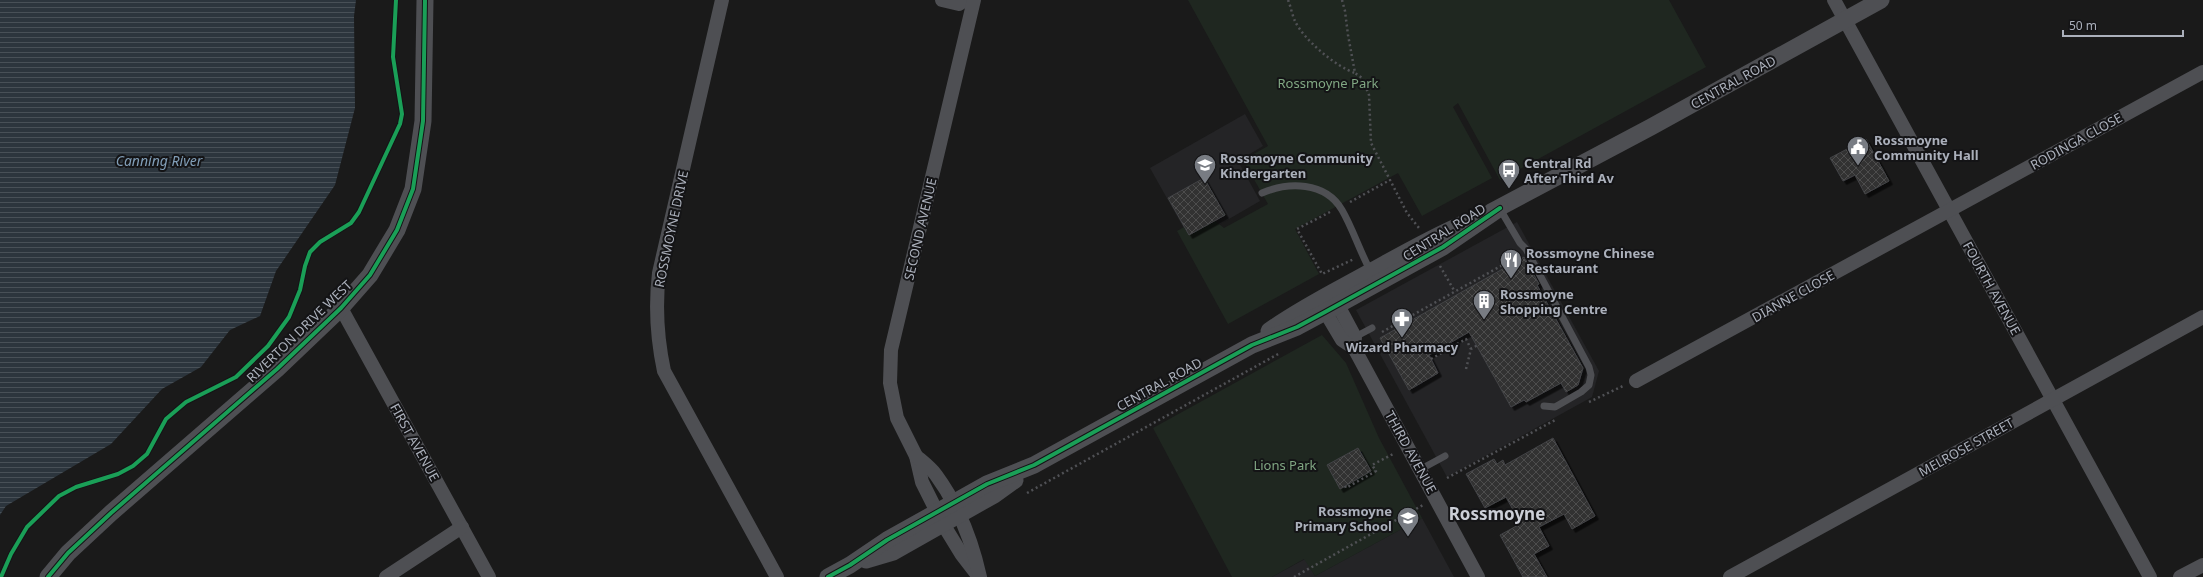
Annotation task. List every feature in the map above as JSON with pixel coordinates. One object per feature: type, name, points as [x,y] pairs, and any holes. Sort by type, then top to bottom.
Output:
[{"type":"street","name":"RIVERTON DRIVE WEST","points":[[48,577],[74,548],[277,369],[341,308],[370,275],[386,251],[397,230],[413,189],[423,121],[426,0]]},
{"type":"street","name":"ROSSMOYNE DRIVE","points":[[722,0],[659,273],[656,300],[658,340],[664,371],[777,577]]},
{"type":"street","points":[[942,0],[958,4],[965,0]]},
{"type":"street","name":"SECOND AVENUE","points":[[974,0],[891,350],[890,383],[898,418],[916,456],[922,482],[940,518],[962,555],[979,577]]},
{"type":"street","name":"FOURTH AVENUE","points":[[1834,0],[2150,577]]},
{"type":"street","name":"CENTRAL ROAD","points":[[1328,303],[1371,272],[1437,235],[1500,208],[1881,0]]},
{"type":"street","name":"RODINGA CLOSE","points":[[1949,210],[2203,72]]},
{"type":"street","name":"CENTRAL ROAD","points":[[828,577],[850,565],[893,552],[955,509],[994,495],[1034,465],[1252,344],[1289,317],[1328,303],[1443,247],[1500,208]]},
{"type":"street","name":"DIANNE CLOSE","points":[[1636,381],[1949,210]]},
{"type":"street","name":"THIRD AVENUE","points":[[1328,303],[1354,343],[1478,577]]},
{"type":"street","name":"FIRST AVENUE","points":[[341,308],[489,577]]},
{"type":"street","name":"MELROSE STREET","points":[[1730,577],[2203,317]]},
{"type":"street","name":"SECOND AVENUE","points":[[916,456],[936,475],[955,509],[974,549],[979,577]]},
{"type":"street","points":[[386,577],[462,527]]},
{"type":"street","points":[[2180,577],[2203,565]]},
{"type":"lane","points":[[1262,193],[1277,187],[1295,185],[1312,188],[1326,193],[1340,207],[1371,272]]},
{"type":"lane","points":[[1500,208],[1520,243],[1526,249],[1589,367],[1591,375],[1589,385],[1582,392],[1555,407],[1544,406]]},
{"type":"lane","points":[[1354,343],[1372,328]]},
{"type":"lane","points":[[1421,469],[1445,456]]},
{"type":"path","points":[[1288,0],[1299,28],[1329,59],[1343,69],[1355,73],[1362,78],[1369,95],[1371,143],[1407,213],[1420,230]]},
{"type":"path","points":[[1342,0],[1355,73]]},
{"type":"path","points":[[1355,259],[1322,274],[1297,229],[1390,180]]},
{"type":"path","points":[[1381,333],[1521,255]]},
{"type":"path","points":[[1437,259],[1455,292]]},
{"type":"path","points":[[1431,359],[1466,340],[1471,348],[1466,369]]},
{"type":"path","points":[[1471,348],[1483,342]]},
{"type":"path","points":[[1025,494],[1283,351]]},
{"type":"path","points":[[1588,402],[1609,391],[1636,381]]},
{"type":"path","points":[[1447,478],[1560,418]]},
{"type":"path","points":[[1345,486],[1346,488],[1376,471],[1370,466],[1395,452]]},
{"type":"path","points":[[1294,577],[1424,504]]},
{"type":"shaded area","name":"Rossmoyne Community Kindergarten","points":[[1245,114],[1263,146],[1238,161],[1260,201],[1191,241],[1150,168]]},
{"type":"shaded area","points":[[1517,222],[1599,371],[1592,397],[1447,477],[1356,310]]},
{"type":"shaded area","name":"Rossmoyne Primary School","points":[[1422,518],[1454,577],[1272,577],[1305,559],[1315,576]]},
{"type":"green space","name":"Rossmoyne Park","points":[[1188,0],[1669,0],[1706,67],[1500,180],[1458,103],[1453,107],[1492,178],[1422,216],[1398,173],[1295,229],[1319,274],[1228,324],[1177,231],[1184,227],[1189,235],[1215,221],[1224,228],[1268,204],[1243,160],[1268,146]]},
{"type":"green space","name":"Lions Park","points":[[1322,335],[1346,363],[1379,438],[1422,518],[1315,576],[1304,559],[1272,577],[1232,577],[1153,428]]},
{"type":"water","name":"Canning River","points":[[0,0],[356,0],[354,16],[355,108],[335,185],[276,271],[260,316],[230,330],[201,367],[162,389],[111,444],[6,506],[0,515]]},
{"type":"building","name":"Rossmoyne Community Hall","points":[[1866,139],[1889,181],[1865,194],[1855,175],[1843,181],[1830,158]]},
{"type":"building","points":[[1204,178],[1225,215],[1189,235],[1168,198]]},
{"type":"building","name":"Rossmoyne Shopping Centre","points":[[1524,257],[1539,284],[1537,285],[1583,368],[1578,385],[1566,392],[1561,383],[1526,402],[1524,400],[1511,407],[1469,332],[1429,355],[1438,373],[1409,390],[1380,338]]},
{"type":"building","points":[[1553,438],[1595,516],[1572,529],[1564,514],[1539,527],[1549,546],[1534,554],[1547,577],[1523,577],[1500,535],[1520,524],[1506,497],[1485,508],[1466,474],[1494,459],[1497,464],[1503,460],[1505,465]]},
{"type":"building","points":[[1358,448],[1371,471],[1340,489],[1327,465]]},
{"type":"cycle path","points":[[1,577],[11,554],[27,527],[59,496],[76,487],[118,474],[133,466],[147,454],[166,419],[186,402],[236,377],[268,346],[289,317],[300,290],[305,266],[310,252],[320,242],[351,223],[359,212],[400,124],[402,114],[393,57],[396,0]]},
{"type":"cycle path","points":[[48,577],[68,553],[111,513],[277,369],[341,308],[370,275],[397,230],[413,189],[423,121],[425,0]]},
{"type":"cycle path","points":[[828,577],[850,565],[887,540],[987,484],[1034,465],[1252,345],[1297,327],[1325,312],[1443,247],[1500,208]]},
{"type":"place","name":"Rossmoyne Community Hall","points":[[1858,166]]},
{"type":"place","name":"Rossmoyne Community Kindergarten","points":[[1205,184]]},
{"type":"place","name":"Central Rd After Third Av","points":[[1509,190]]},
{"type":"place","name":"Rossmoyne Chinese Restaurant","points":[[1511,280]]},
{"type":"place","name":"Rossmoyne Shopping Centre","points":[[1484,320]]},
{"type":"place","name":"Wizard Pharmacy","points":[[1402,338]]},
{"type":"place","name":"Rossmoyne Primary School","points":[[1408,538]]},
{"type":"district","name":"Rossmoyne","points":[[1497,513]]}]
